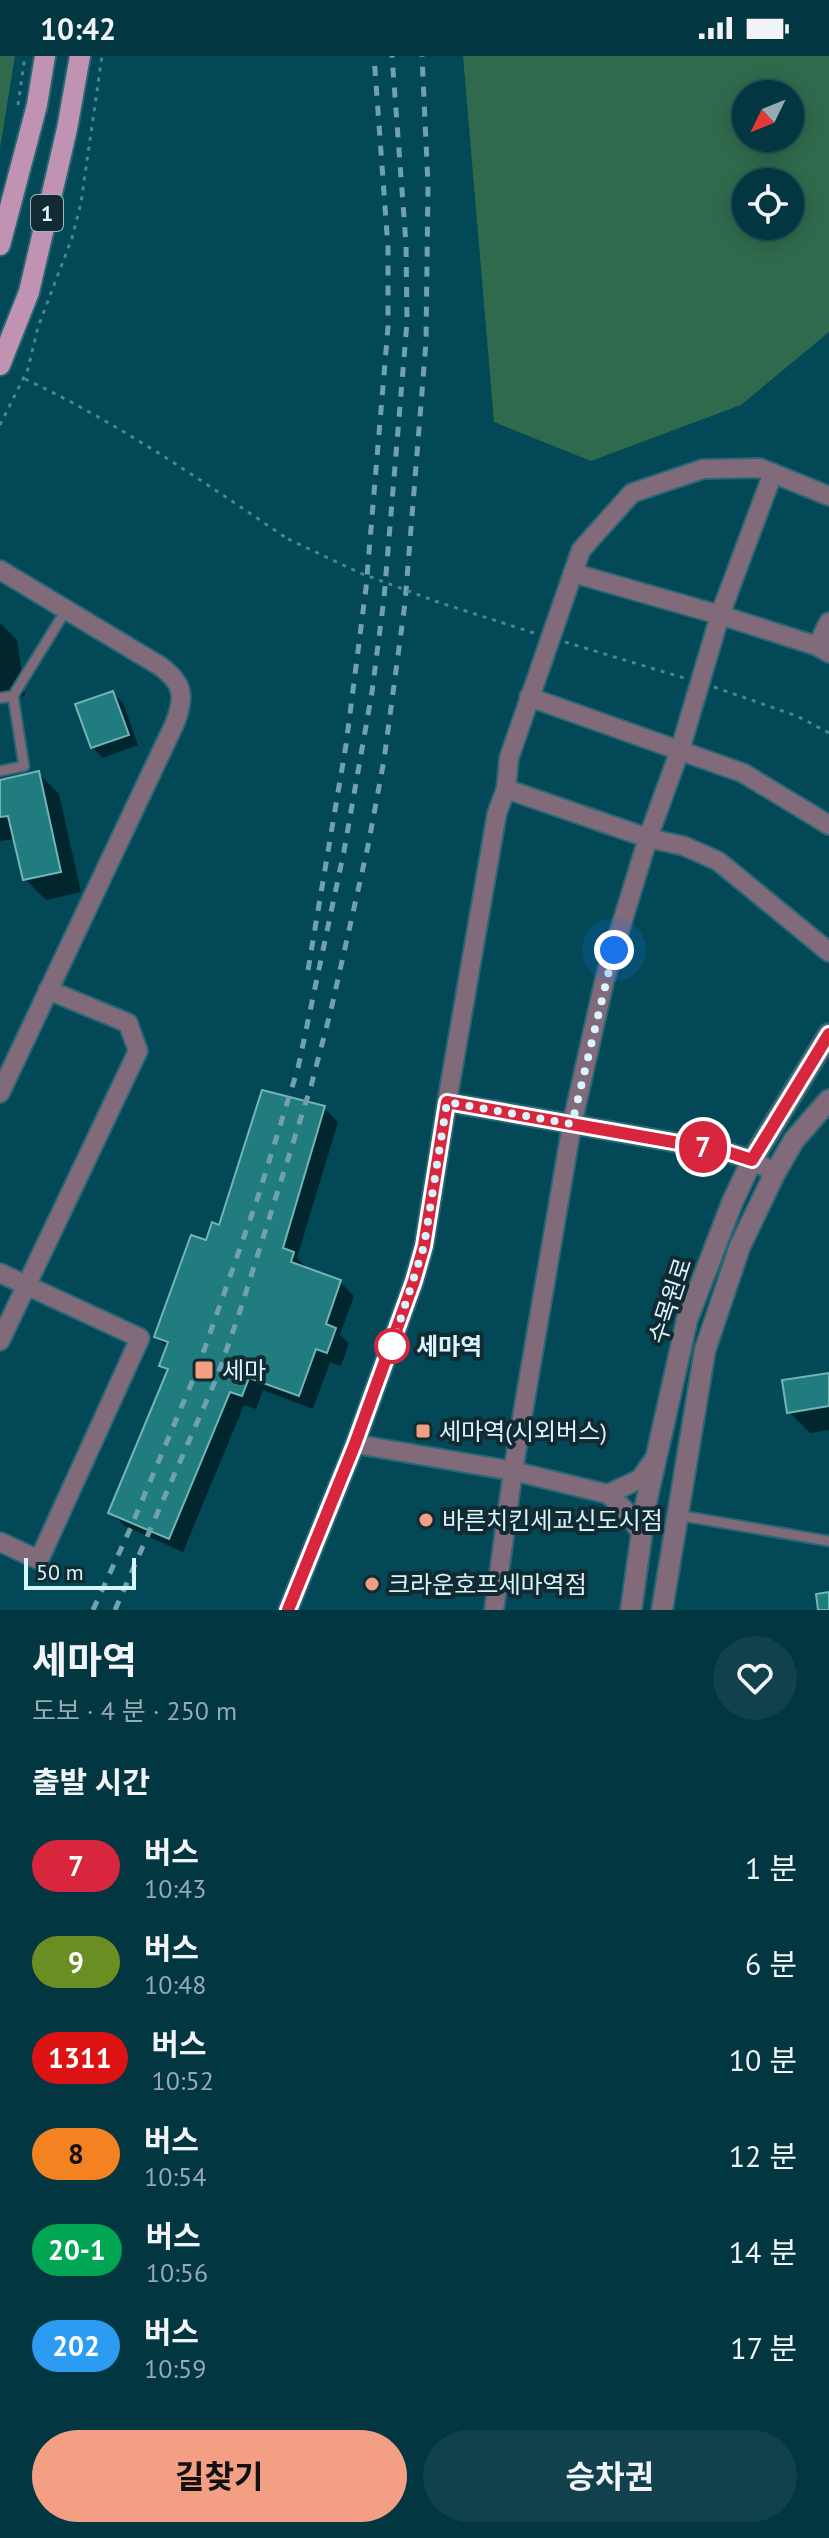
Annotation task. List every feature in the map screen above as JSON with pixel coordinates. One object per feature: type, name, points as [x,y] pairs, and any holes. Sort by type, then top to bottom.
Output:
[{"type":"main road","name":"1","points":[[0,245],[37,105],[45,56]]},
{"type":"main road","name":"1","points":[[0,365],[29,292],[67,129],[80,56]]},
{"type":"street","points":[[288,1610],[402,1319],[424,1246],[509,758],[581,550],[632,493],[703,469],[760,468],[829,496]]},
{"type":"street","points":[[494,1610],[513,1471],[572,1124],[605,978],[648,838],[680,750],[720,615],[773,473]]},
{"type":"street","points":[[0,570],[170,674],[181,690],[181,707],[0,1093]]},
{"type":"street","points":[[573,573],[720,615],[823,650],[829,622]]},
{"type":"street","points":[[529,697],[743,773],[829,825]]},
{"type":"street","points":[[506,789],[648,838],[684,846],[718,861],[829,952]]},
{"type":"street","points":[[0,1341],[138,1051],[128,1023],[48,990]]},
{"type":"street","name":"수목원로","points":[[631,1610],[656,1457],[687,1320],[752,1160],[829,1034]]},
{"type":"street","name":"수목원로","points":[[662,1610],[705,1350],[740,1246],[775,1173],[794,1140],[829,1100]]},
{"type":"street","points":[[447,1102],[724,1151],[752,1160],[775,1173]]},
{"type":"street","points":[[0,1273],[140,1338],[39,1560],[0,1542]]},
{"type":"street","points":[[355,1444],[513,1471],[608,1494],[624,1509],[642,1534]]},
{"type":"street","points":[[608,1494],[640,1479],[656,1457]]},
{"type":"lane","points":[[0,771],[24,766],[13,696],[66,610]]},
{"type":"lane","points":[[0,698],[13,696]]},
{"type":"lane","points":[[677,1515],[829,1541]]},
{"type":"path","points":[[0,425],[28,369],[38,327],[72,238],[81,203],[102,56]]},
{"type":"path","points":[[24,378],[142,440],[288,539],[360,573],[549,638],[699,682],[797,716],[829,733]]},
{"type":"green space","points":[[0,56],[15,56],[0,148]]},
{"type":"green space","points":[[463,56],[829,56],[829,332],[741,405],[591,461],[494,422]]},
{"type":"building","points":[[113,691],[129,735],[91,748],[75,704]]},
{"type":"building","points":[[39,771],[61,872],[23,880],[8,816],[0,817],[0,780]]},
{"type":"building","points":[[262,1090],[325,1106],[283,1248],[294,1252],[291,1262],[341,1280],[326,1324],[336,1328],[327,1353],[316,1349],[299,1396],[249,1378],[242,1396],[230,1392],[169,1539],[108,1513],[168,1369],[159,1366],[168,1342],[154,1337],[191,1235],[206,1240],[212,1222],[219,1225]]},
{"type":"building","points":[[829,1373],[829,1406],[787,1413],[782,1380]]},
{"type":"building","points":[[829,1592],[829,1610],[818,1610],[816,1594]]},
{"type":"railway","points":[[308,970],[346,745],[366,588],[388,327],[388,248],[374,56]]},
{"type":"railway","points":[[93,1610],[197,1370],[257,1200],[298,1068],[344,851],[372,692],[384,598],[407,322],[406,244],[392,56]]},
{"type":"railway","points":[[115,1610],[217,1377],[239,1314],[311,1086],[368,846],[384,760],[405,603],[426,342],[428,185],[422,56]]},
{"type":"bus line","name":"7","points":[[288,1610],[355,1444],[414,1281],[424,1246],[447,1102],[724,1151],[752,1160],[829,1034]]},
{"type":"place","name":"세마역","points":[[392,1346]]},
{"type":"place","name":"세마","points":[[204,1370]]},
{"type":"place","name":"세마역(시외버스)","points":[[423,1431]]},
{"type":"place","name":"바른치킨세교신도시점","points":[[426,1520]]},
{"type":"place","name":"크라운호프세마역점","points":[[372,1584]]},
{"type":"route","points":[[392,1346],[424,1246],[447,1102],[572,1124],[614,950]]}]
